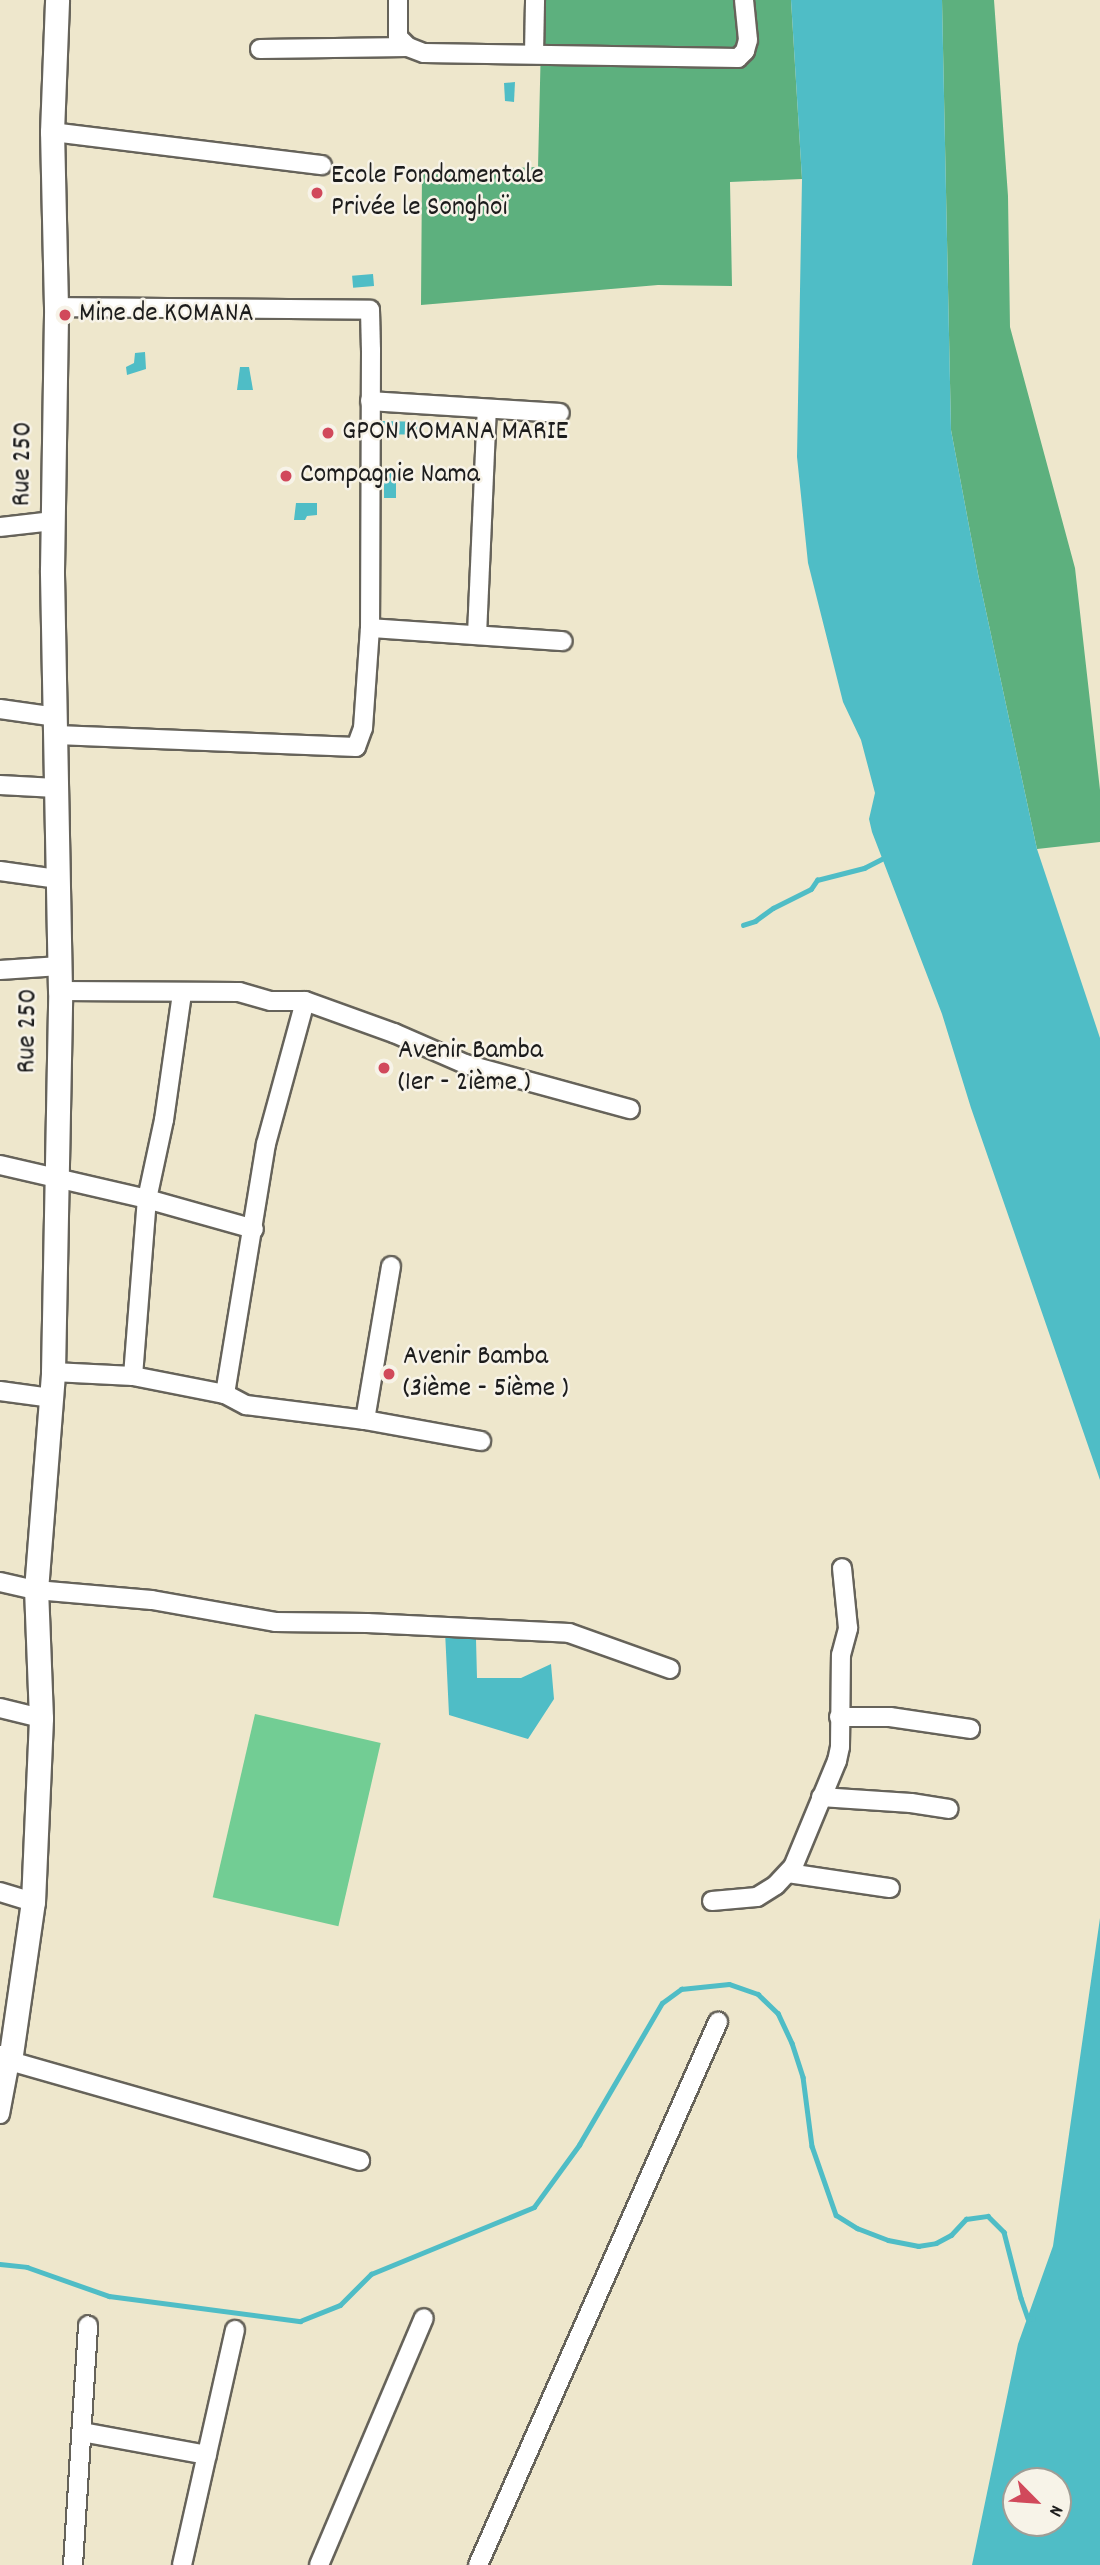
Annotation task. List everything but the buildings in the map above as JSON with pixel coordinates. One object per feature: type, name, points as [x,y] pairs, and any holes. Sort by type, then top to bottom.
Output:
[{"type":"street","name":"Rue 250","points":[[5,2059],[33,1902],[41,1718],[36,1590],[53,1372],[60,991],[53,521],[56,307],[52,132],[57,0]]},
{"type":"street","points":[[398,0],[398,37],[408,47]]},
{"type":"street","points":[[534,54],[535,0]]},
{"type":"street","points":[[260,49],[408,47],[424,53],[738,58],[745,51],[748,40],[744,0]]},
{"type":"street","points":[[52,132],[322,165]]},
{"type":"street","points":[[0,709],[56,726],[356,747],[363,728],[370,628],[370,310],[56,307]]},
{"type":"street","points":[[370,401],[560,413]]},
{"type":"street","points":[[477,635],[487,409]]},
{"type":"street","points":[[0,527],[53,521]]},
{"type":"street","points":[[370,628],[563,641]]},
{"type":"street","points":[[0,785],[56,788]]},
{"type":"street","points":[[0,871],[58,879]]},
{"type":"street","points":[[0,970],[60,966]]},
{"type":"street","points":[[60,991],[182,994],[239,992],[271,1000],[305,1001],[394,1032],[465,1065],[631,1109]]},
{"type":"street","points":[[133,1376],[147,1199],[164,1120],[182,994]]},
{"type":"street","points":[[225,1394],[267,1144],[305,1001]]},
{"type":"street","points":[[0,1165],[147,1199],[254,1228]]},
{"type":"street","points":[[365,1420],[391,1266]]},
{"type":"street","points":[[53,1372],[133,1376],[225,1394],[246,1405],[365,1420],[481,1441]]},
{"type":"street","points":[[0,1391],[51,1398]]},
{"type":"street","points":[[712,1901],[757,1897],[776,1885],[793,1867],[821,1797],[840,1747],[841,1655],[848,1628],[842,1568]]},
{"type":"street","points":[[0,1582],[36,1590],[152,1600],[275,1622],[367,1623],[569,1633],[670,1669]]},
{"type":"street","points":[[0,1708],[41,1718]]},
{"type":"street","points":[[839,1717],[890,1717],[970,1729]]},
{"type":"street","points":[[821,1797],[911,1803],[949,1809]]},
{"type":"street","points":[[788,1873],[890,1888]]},
{"type":"street","points":[[0,1892],[33,1902]]},
{"type":"street","points":[[478,2565],[718,2022]]},
{"type":"street","points":[[0,2114],[5,2059],[360,2161]]},
{"type":"street","points":[[319,2565],[424,2318]]},
{"type":"street","points":[[73,2565],[88,2325]]},
{"type":"street","points":[[182,2565],[235,2330]]},
{"type":"street","points":[[82,2432],[207,2455]]},
{"type":"green space","points":[[542,0],[791,0],[802,179],[730,182],[732,286],[658,285],[421,305],[422,172],[538,167]]},
{"type":"green space","points":[[942,0],[994,0],[1008,196],[1010,327],[1075,568],[1100,790],[1100,842],[1037,849],[978,574],[951,430]]},
{"type":"green space","points":[[255,1714],[381,1743],[338,1926],[213,1897]]},
{"type":"water","points":[[791,0],[942,0],[951,430],[978,574],[1037,849],[1100,1038],[1100,1480],[971,1108],[942,1014],[872,832],[869,819],[875,793],[861,740],[843,702],[808,563],[797,457],[802,179]]},
{"type":"water","points":[[515,82],[514,102],[505,101],[504,83]]},
{"type":"water","points":[[373,274],[374,286],[353,288],[352,276]]},
{"type":"water","points":[[145,352],[146,369],[127,375],[126,367],[134,363],[135,353]]},
{"type":"water","points":[[240,367],[249,367],[253,390],[237,390]]},
{"type":"water","points":[[378,421],[418,422],[418,435],[378,434]]},
{"type":"water","points":[[384,471],[396,471],[396,498],[384,498]]},
{"type":"water","points":[[296,503],[317,503],[317,515],[307,516],[305,520],[294,520]]},
{"type":"water","points":[[445,1631],[476,1639],[477,1678],[521,1678],[551,1664],[554,1699],[528,1739],[449,1715]]},
{"type":"water","points":[[1100,1918],[1100,2565],[972,2565],[1018,2344],[1053,2246]]},
{"type":"waterway","points":[[743,925],[811,889],[817,880],[864,868],[884,858]]},
{"type":"waterway","points":[[0,2264],[27,2267],[109,2296],[300,2321],[340,2305],[371,2274],[534,2207],[579,2145],[662,2003],[681,1989],[729,1984],[758,1994],[778,2013],[792,2043],[803,2077],[812,2146],[836,2215],[857,2228],[888,2240],[918,2246],[936,2243],[951,2235],[966,2219],[988,2216],[1004,2232],[1021,2298],[1028,2318],[1033,2319]]},
{"type":"place","name":"Ecole Fondamentale Privée le Songhoï","points":[[317,193]]},
{"type":"place","name":"Mine de KOMANA","points":[[65,315]]},
{"type":"place","name":"GPON KOMANA MARIE","points":[[328,433]]},
{"type":"place","name":"Compagnie Nama","points":[[286,476]]},
{"type":"place","name":"Avenir Bamba (1er - 2ième )","points":[[384,1068]]},
{"type":"place","name":"Avenir Bamba (3ième - 5ième )","points":[[389,1374]]}]
